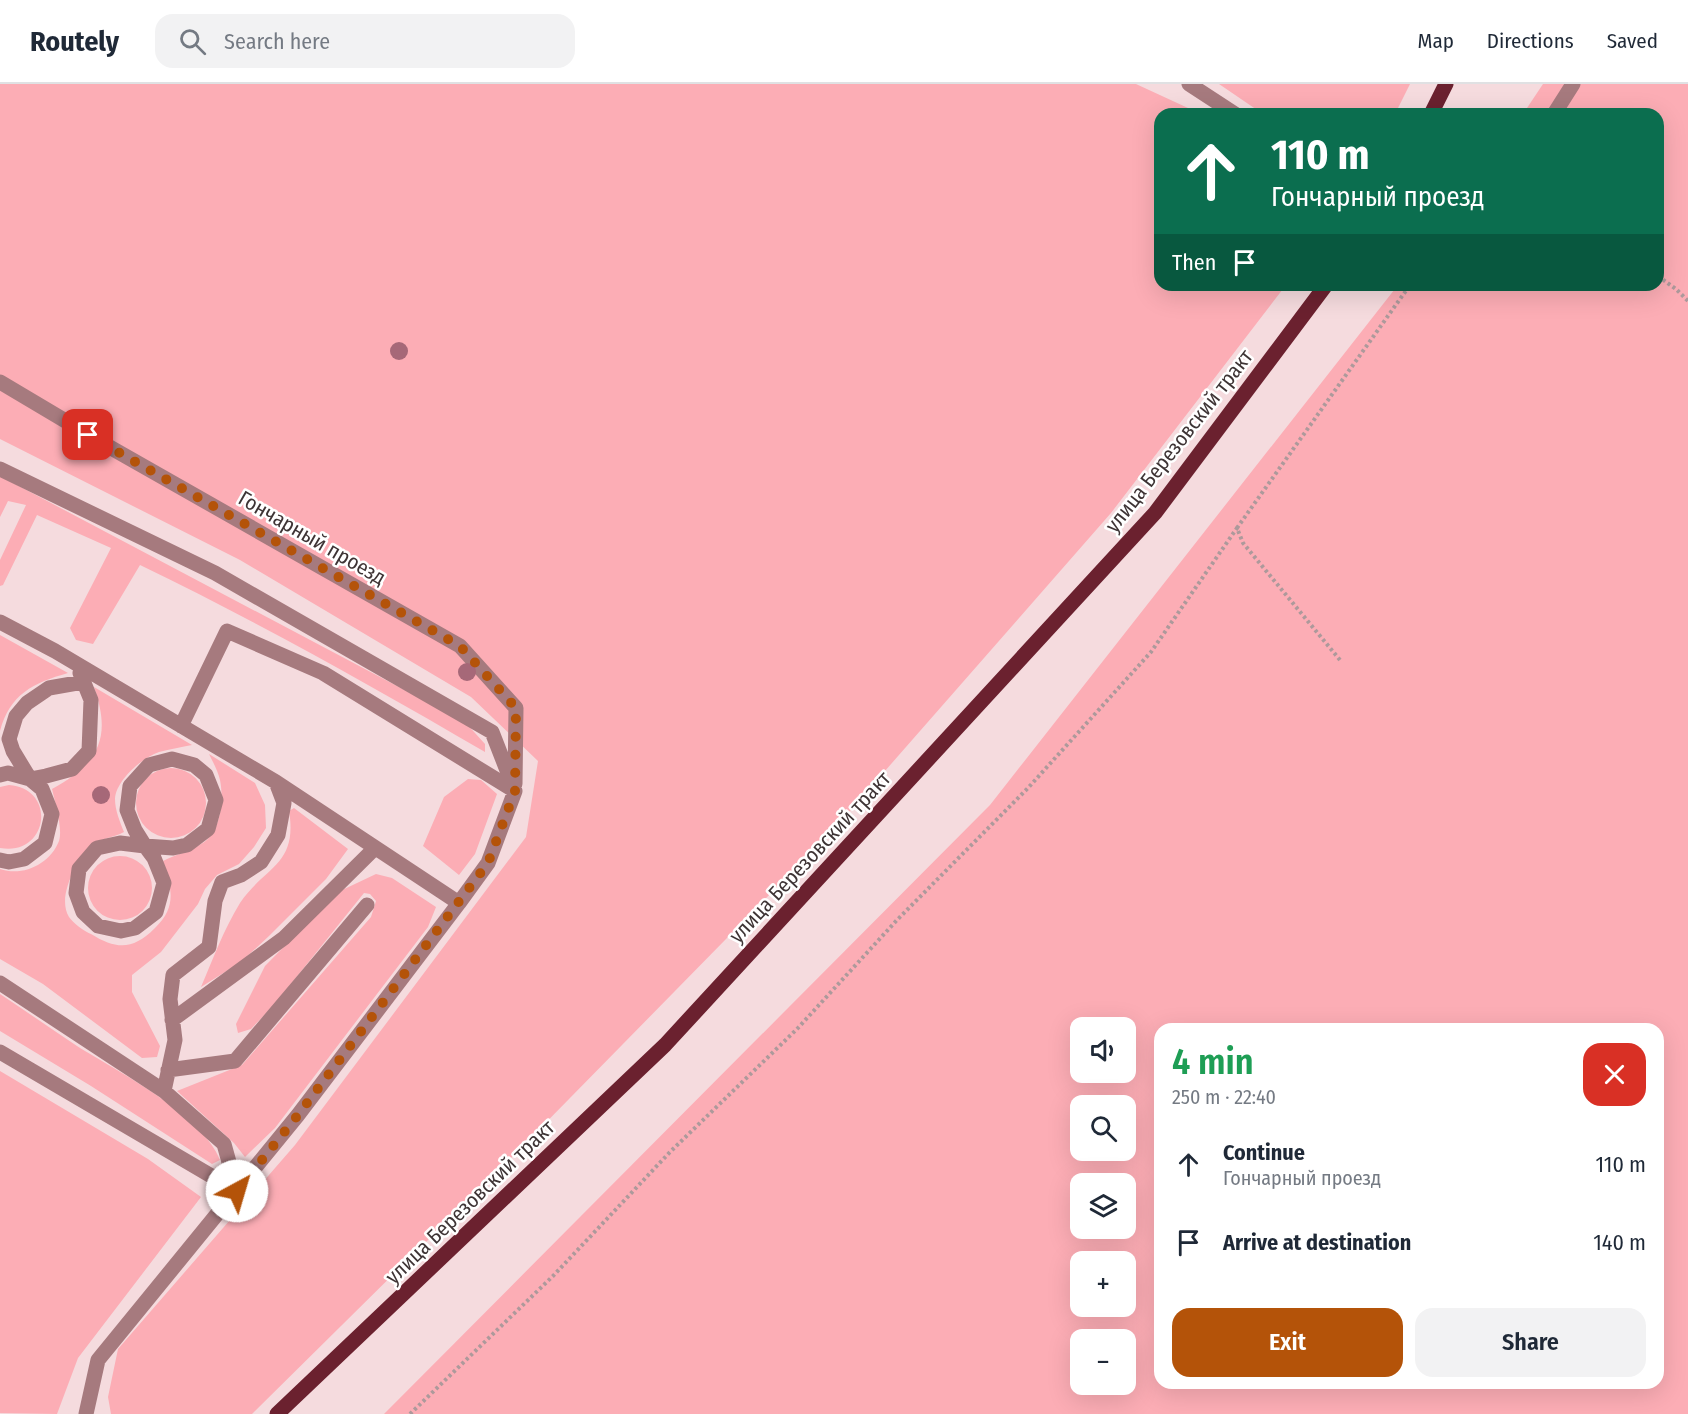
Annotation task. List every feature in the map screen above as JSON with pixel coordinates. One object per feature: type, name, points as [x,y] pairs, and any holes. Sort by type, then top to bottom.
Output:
[{"type":"main road","points":[[1434,108],[1446,84]]},
{"type":"main road","name":"улица Березовский тракт","points":[[277,1414],[673,1036],[1155,513],[1322,291]]},
{"type":"street","points":[[1189,84],[1226,108]]},
{"type":"street","points":[[1558,108],[1573,84]]},
{"type":"street","name":"Гончарный проезд","points":[[0,382],[106,445],[460,646],[516,708],[515,791],[488,863],[298,1115],[98,1360],[86,1414]]},
{"type":"street","points":[[0,469],[215,573],[492,732],[515,791]]},
{"type":"street","points":[[0,622],[276,782],[459,903]]},
{"type":"street","points":[[182,726],[227,631],[323,673],[515,791]]},
{"type":"street","points":[[0,775],[8,773],[30,779],[72,769],[89,752],[91,700],[82,682],[79,666]]},
{"type":"street","points":[[0,860],[9,862],[24,859],[45,843],[52,814],[42,789],[30,779],[13,751],[9,738],[16,716],[27,704],[49,688],[82,682]]},
{"type":"street","points":[[194,765],[206,741]]},
{"type":"street","points":[[194,765],[172,759],[149,765],[130,786],[127,810],[135,830],[145,846],[154,858],[164,883],[156,912],[135,928],[121,931],[98,926],[83,912],[76,893],[79,869],[97,848],[120,843],[145,846],[173,848],[187,845],[208,829],[216,800],[206,775],[194,765]]},
{"type":"street","points":[[164,1091],[175,1040],[170,999],[173,975],[209,947],[215,902],[222,882],[241,875],[261,862],[278,835],[284,803],[276,782]]},
{"type":"street","points":[[172,1020],[284,938],[375,848]]},
{"type":"street","points":[[168,1070],[235,1061],[367,905]]},
{"type":"street","points":[[0,983],[164,1091],[224,1144],[237,1191]]},
{"type":"street","points":[[0,1052],[237,1191]]},
{"type":"path","points":[[1664,280],[1688,301]]},
{"type":"path","points":[[410,1414],[553,1276],[670,1152],[797,1029],[897,920],[1028,788],[1151,652],[1406,291]]},
{"type":"path","points":[[1238,528],[1243,543],[1340,660]]},
{"type":"shaded area","points":[[0,84],[1136,84],[1188,108],[1154,108],[1154,291],[1281,291],[1111,513],[835,828],[516,1153],[252,1414],[111,1414],[108,1397],[118,1349],[295,1145],[526,837],[538,761],[471,697],[240,560],[0,439]]},
{"type":"shaded area","points":[[1219,84],[1410,84],[1398,108],[1254,108]]},
{"type":"shaded area","points":[[1543,84],[1688,84],[1688,1414],[384,1414],[990,805],[1393,291],[1664,291],[1664,108],[1527,108]]},
{"type":"shaded area","points":[[0,476],[465,722],[485,744],[485,752],[314,655],[140,565],[93,644],[76,640],[70,628],[111,548],[37,515],[3,585],[0,586],[0,560],[26,505],[8,501],[0,517]]},
{"type":"shaded area","points":[[0,635],[68,673],[44,681],[25,692],[10,708],[0,731]]},
{"type":"shaded area","points":[[94,687],[192,745],[152,755],[138,764],[120,784],[116,792],[115,803],[124,832],[94,844],[82,858],[67,888],[65,899],[69,917],[82,929],[109,943],[125,945],[132,944],[147,935],[162,920],[170,904],[171,896],[163,861],[192,849],[208,839],[220,815],[222,797],[220,780],[209,754],[255,783],[265,805],[266,828],[254,847],[239,864],[217,875],[161,952],[132,975],[132,992],[160,1046],[157,1057],[142,1058],[43,984],[0,959],[0,869],[18,871],[35,867],[55,849],[59,841],[60,830],[52,789],[81,769],[91,759],[101,735],[102,721]]},
{"type":"shaded area","points":[[171,768],[190,774],[200,784],[206,803],[200,822],[190,832],[171,838],[152,832],[142,822],[136,803],[142,784],[152,774]]},
{"type":"shaded area","points":[[468,779],[481,780],[497,794],[475,854],[459,875],[423,846],[444,797]]},
{"type":"shaded area","points":[[9,785],[25,789],[35,798],[40,809],[41,821],[37,833],[29,843],[16,848],[0,848],[0,787]]},
{"type":"shaded area","points":[[294,808],[348,849],[326,879],[269,936],[241,962],[201,987],[240,903],[284,854],[289,843],[291,829],[289,811]]},
{"type":"shaded area","points":[[120,856],[132,858],[143,865],[150,876],[152,888],[150,900],[143,911],[132,918],[120,920],[108,918],[97,911],[90,900],[88,888],[90,876],[97,865],[108,858]]},
{"type":"shaded area","points":[[376,874],[392,878],[436,907],[428,927],[275,1128],[245,1157],[234,1143],[177,1091],[242,1065],[371,917],[376,901],[370,894],[364,893],[274,1005],[251,1029],[238,1033],[236,1024],[265,966],[338,892]]},
{"type":"shaded area","points":[[0,994],[178,1111],[211,1143],[220,1160],[212,1164],[0,1031]]},
{"type":"shaded area","points":[[0,1071],[148,1159],[201,1197],[78,1358],[57,1414],[0,1413]]},
{"type":"route","points":[[88,435],[460,646],[516,708],[515,791],[488,863],[298,1115],[237,1191]]}]
